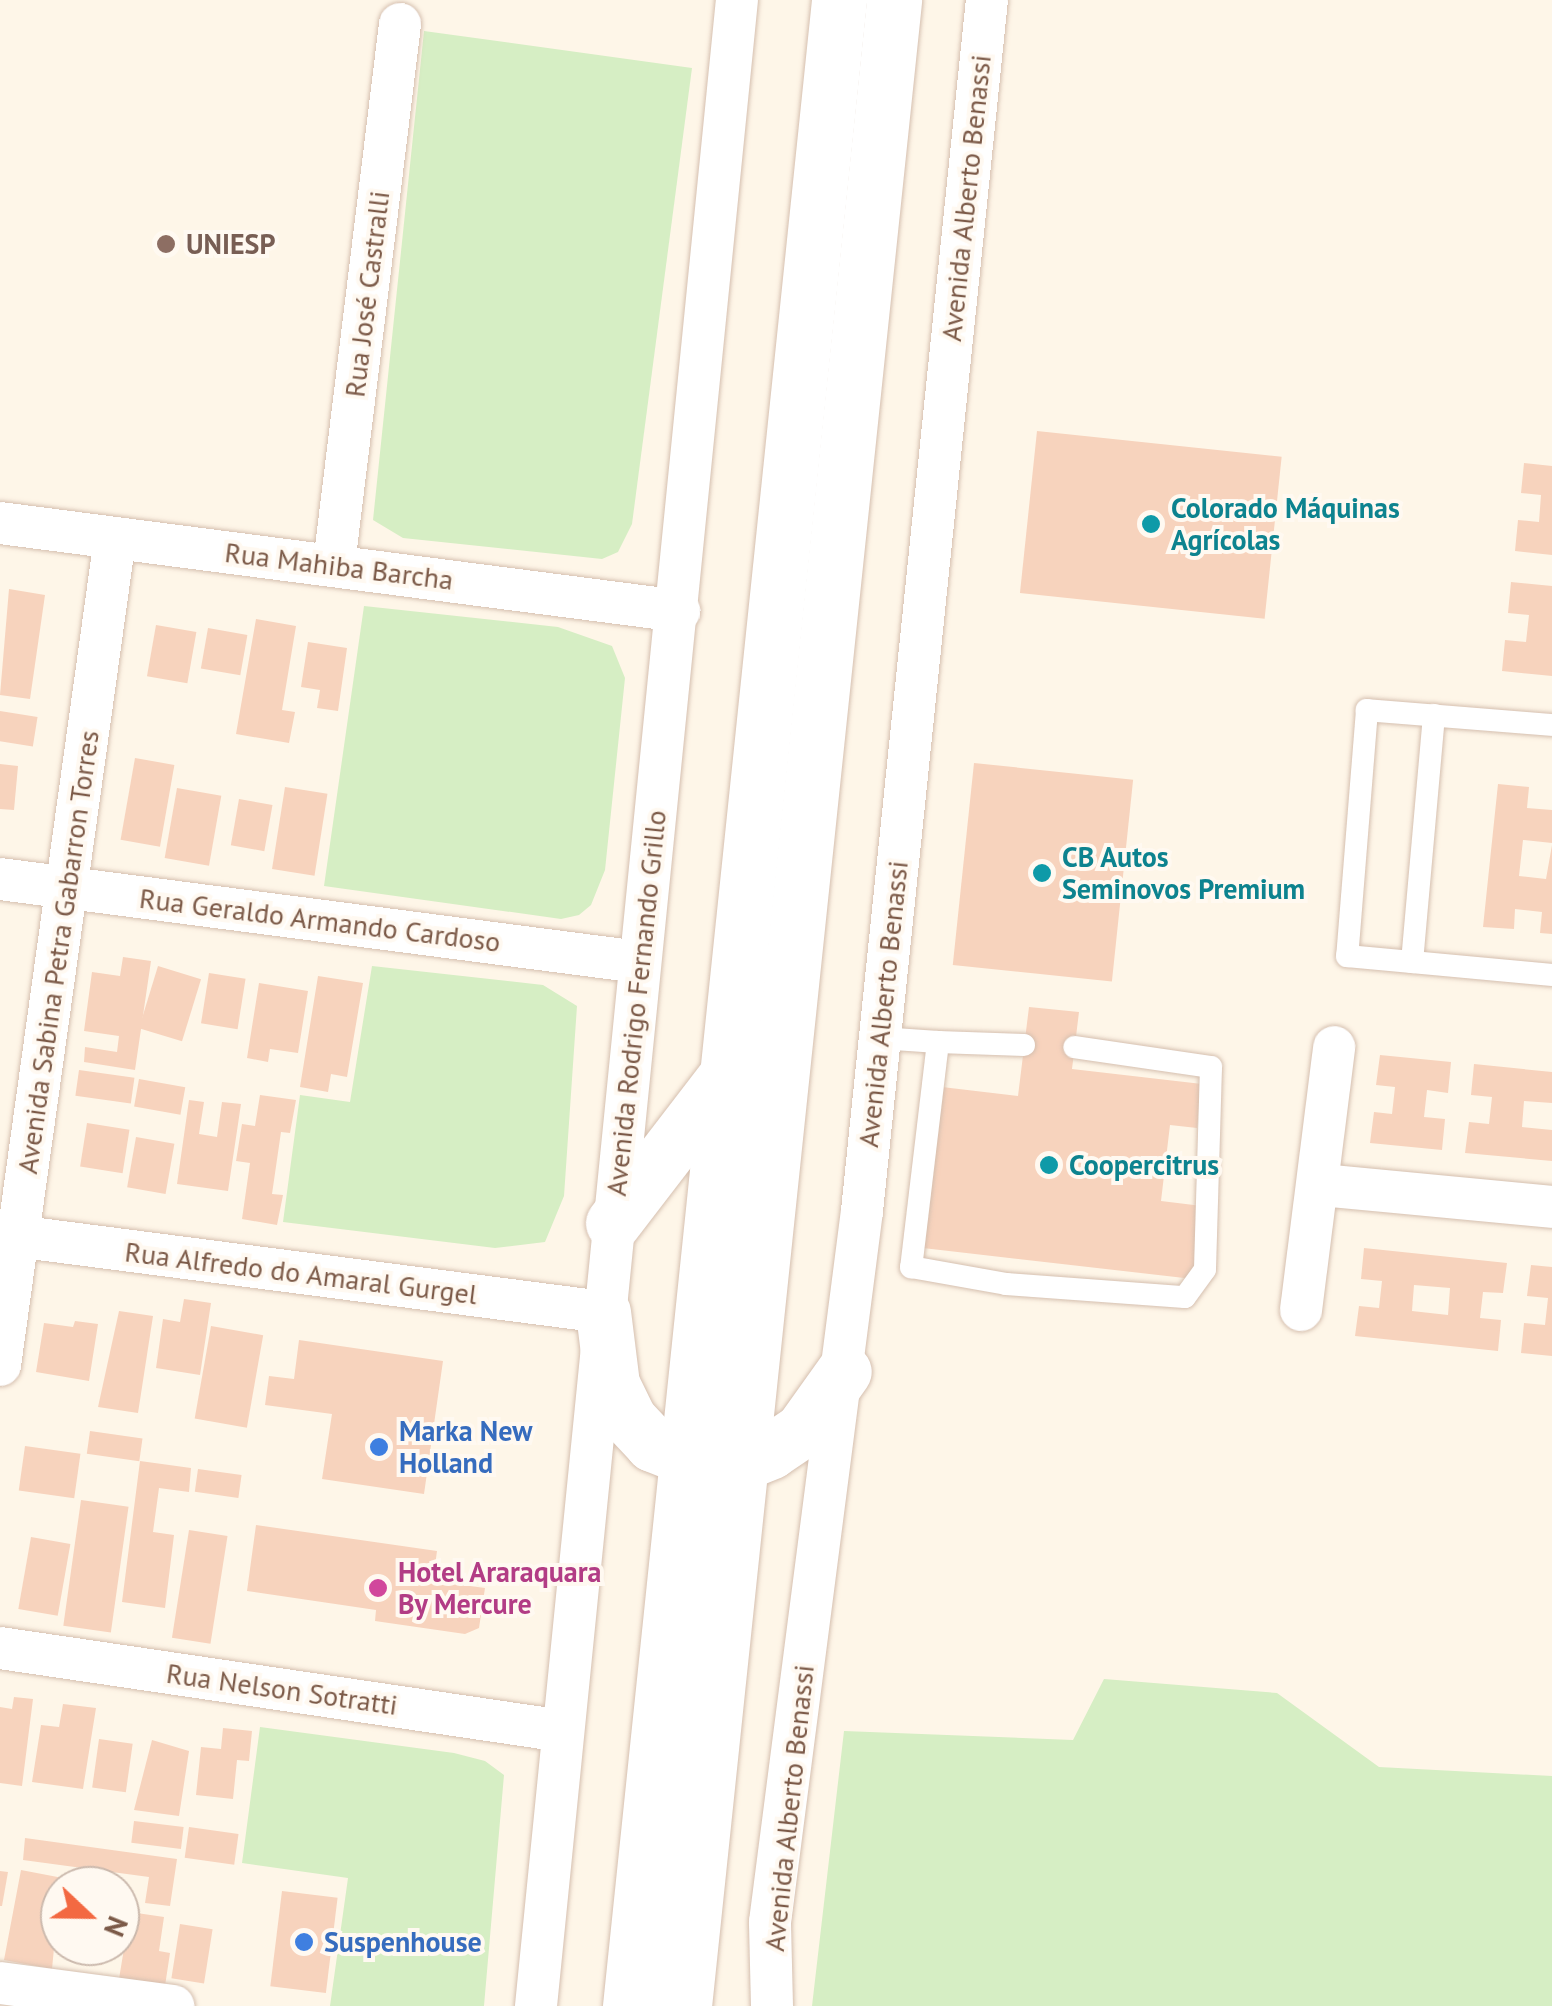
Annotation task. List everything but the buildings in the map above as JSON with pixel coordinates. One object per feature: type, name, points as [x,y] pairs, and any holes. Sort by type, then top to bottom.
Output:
[{"type":"main road","points":[[684,2006],[716,1461],[727,1074],[839,0]]},
{"type":"main road","points":[[630,2006],[716,1461],[894,0]]},
{"type":"main road","points":[[612,1223],[727,1074]]},
{"type":"main road","points":[[603,1312],[612,1384],[629,1419],[652,1444],[716,1461],[802,1430],[844,1371]]},
{"type":"street","name":"Avenida Rodrigo Fernando Grillo","points":[[536,2006],[612,1223],[679,611],[737,0]]},
{"type":"street","name":"Avenida Alberto Benassi","points":[[772,2006],[770,1922],[844,1371],[987,0]]},
{"type":"street","name":"Rua José Castralli","points":[[334,564],[400,24]]},
{"type":"street","name":"Rua Mahiba Barcha","points":[[0,522],[679,611]]},
{"type":"street","name":"Avenida Sabina Petra Gabarron Torres","points":[[0,1364],[10,1235],[66,887],[115,538]]},
{"type":"street","name":"Rua Geraldo Armando Cardoso","points":[[0,878],[639,962]]},
{"type":"street","points":[[1301,1310],[1320,1184],[1334,1047]]},
{"type":"street","points":[[1320,1184],[1552,1206]]},
{"type":"street","name":"Rua Alfredo do Amaral Gurgel","points":[[10,1235],[603,1312]]},
{"type":"street","name":"Rua Nelson Sotratti","points":[[0,1648],[564,1730]]},
{"type":"street","points":[[0,1983],[173,2006]]},
{"type":"lane","points":[[1552,725],[1368,710],[1348,956],[1552,975]]},
{"type":"lane","points":[[1412,962],[1434,715]]},
{"type":"lane","points":[[880,1038],[1024,1045]]},
{"type":"lane","points":[[938,1042],[911,1268],[1006,1284],[1185,1297],[1205,1269],[1211,1068],[1074,1047]]},
{"type":"green space","points":[[424,31],[692,68],[632,524],[618,552],[602,559],[403,538],[373,520]]},
{"type":"green space","points":[[364,606],[558,627],[612,646],[625,678],[605,870],[591,905],[579,915],[561,919],[324,886]]},
{"type":"green space","points":[[372,966],[543,985],[577,1006],[564,1196],[545,1242],[495,1248],[283,1222],[300,1095],[350,1102]]},
{"type":"green space","points":[[1104,1679],[1277,1693],[1379,1767],[1552,1776],[1552,2006],[812,2006],[844,1731],[1073,1740]]},
{"type":"green space","points":[[260,1727],[454,1753],[485,1761],[504,1775],[484,2006],[330,2006],[348,1878],[242,1863]]},
{"type":"place","name":"UNIESP","points":[[166,244]]},
{"type":"place","name":"Colorado Máquinas Agrícolas","points":[[1151,524]]},
{"type":"place","name":"CB Autos Seminovos Premium","points":[[1042,873]]},
{"type":"place","name":"Coopercitrus","points":[[1049,1165]]},
{"type":"place","name":"Marka New Holland","points":[[379,1447]]},
{"type":"place","name":"Hotel Araraquara By Mercure","points":[[378,1588]]},
{"type":"place","name":"Suspenhouse","points":[[304,1942]]}]
